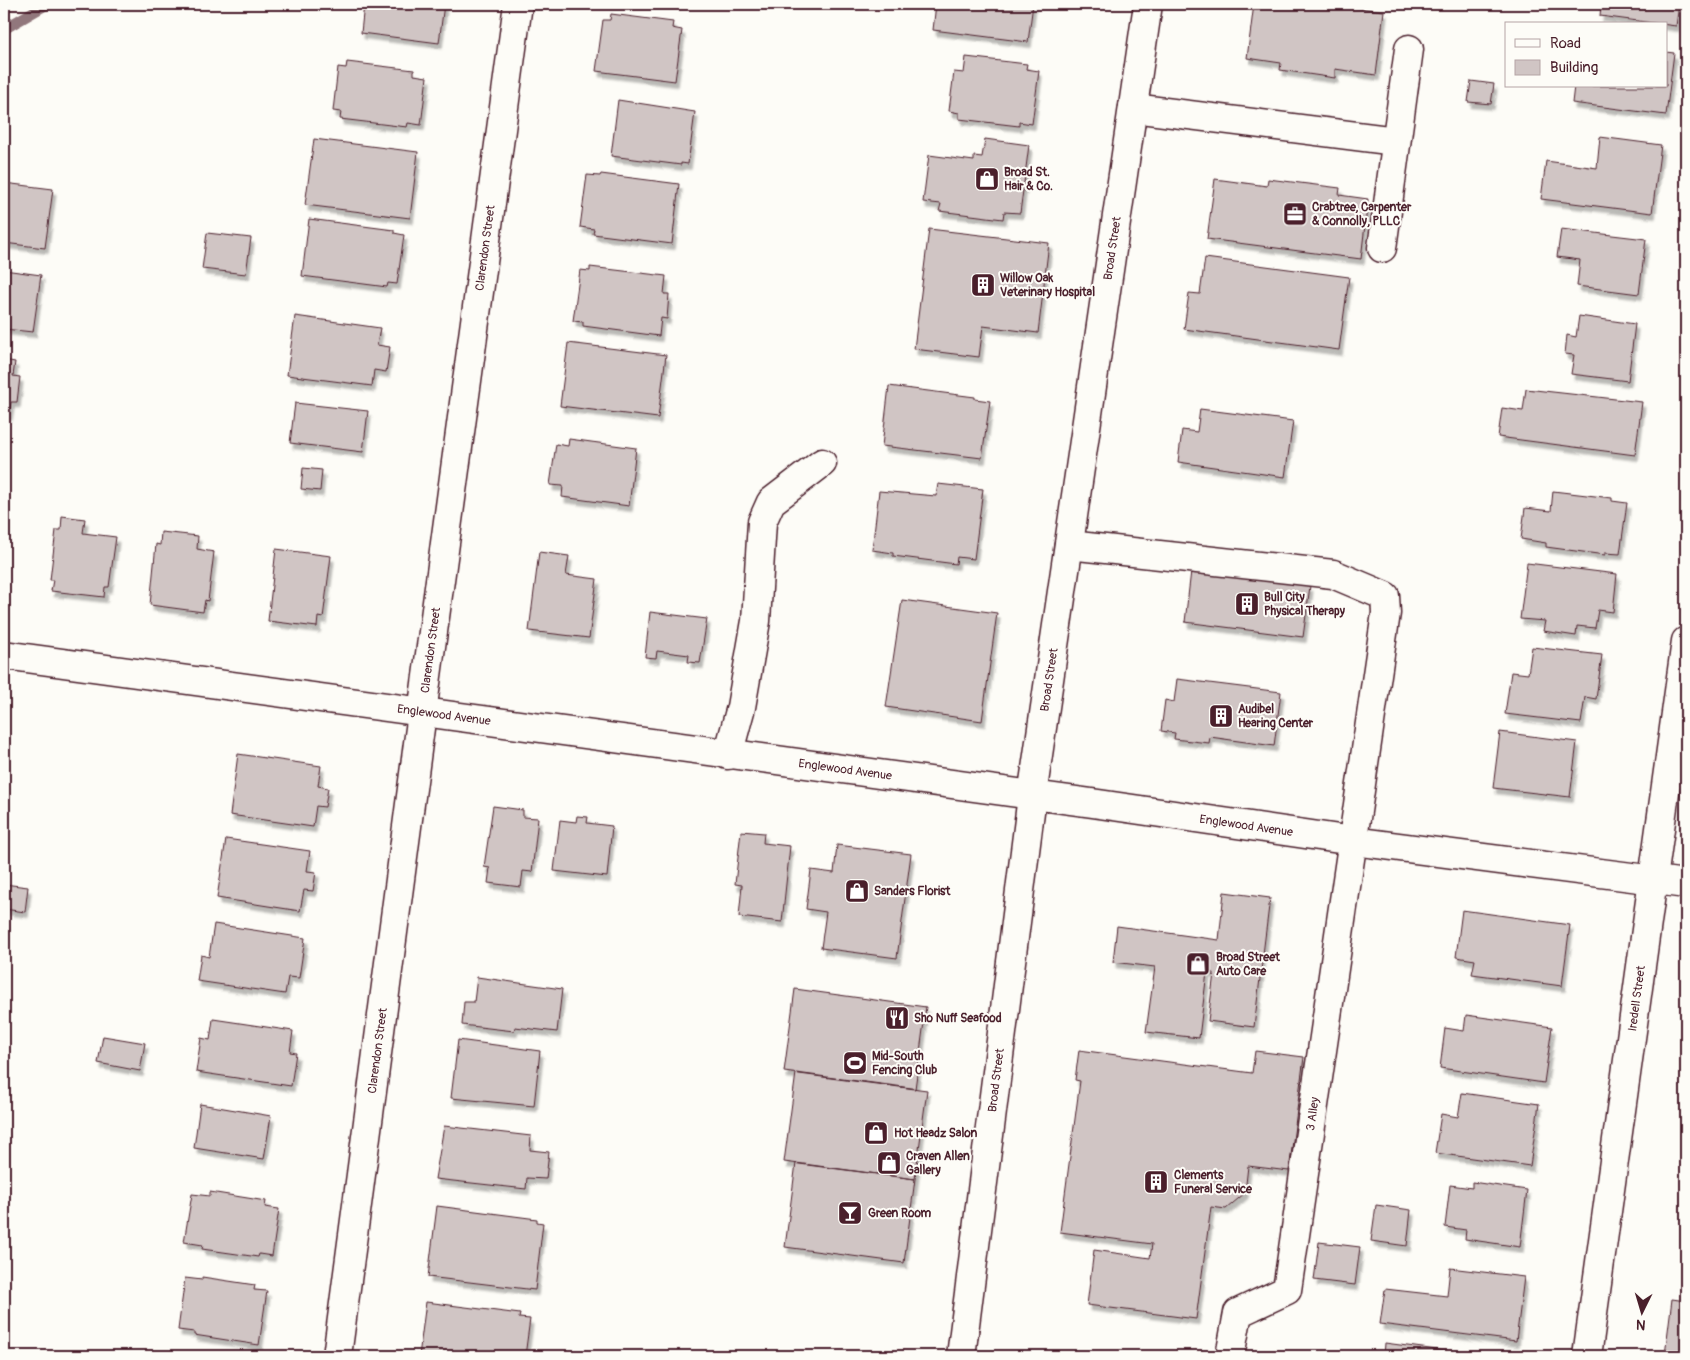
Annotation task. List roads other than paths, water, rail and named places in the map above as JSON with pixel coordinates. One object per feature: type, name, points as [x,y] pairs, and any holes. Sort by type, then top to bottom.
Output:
[{"type":"street","name":"Clarendon Street","points":[[337,1356],[518,4]]},
{"type":"street","name":"Broad Street","points":[[961,1356],[1032,796],[1148,4]]},
{"type":"street","points":[[1382,248],[1409,49]]},
{"type":"street","points":[[1132,108],[1396,142]]},
{"type":"street","points":[[728,755],[741,707],[756,621],[762,522],[771,502],[822,462]]},
{"type":"street","points":[[1069,545],[1333,574],[1385,596],[1386,613],[1353,841]]},
{"type":"street","name":"Iredell Street","points":[[1587,1356],[1686,641]]},
{"type":"street","name":"Englewood Avenue","points":[[4,655],[1353,841],[1686,884]]},
{"type":"street","name":"3 Alley","points":[[1230,1356],[1238,1313],[1287,1290],[1353,841]]},
{"type":"waterway","points":[[4,29],[47,4]]},
{"type":"place","name":"Broad St. Hair & Co.","points":[[987,179]]},
{"type":"place","name":"Crabtree, Carpenter & Connolly, PLLC","points":[[1295,214]]},
{"type":"place","name":"Willow Oak Veterinary Hospital","points":[[983,285]]},
{"type":"place","name":"Bull City Physical Therapy","points":[[1247,604]]},
{"type":"place","name":"Audibel Hearing Center","points":[[1221,716]]},
{"type":"place","name":"Sanders Florist","points":[[857,891]]},
{"type":"place","name":"Broad Street Auto Care","points":[[1198,964]]},
{"type":"place","name":"Sho Nuff Seafood","points":[[897,1018]]},
{"type":"place","name":"Mid-South Fencing Club","points":[[855,1063]]},
{"type":"place","name":"Hot Headz Salon","points":[[876,1133]]},
{"type":"place","name":"Craven Allen Gallery","points":[[889,1163]]},
{"type":"place","name":"Clements Funeral Service","points":[[1156,1182]]},
{"type":"place","name":"Green Room","points":[[850,1213]]}]
